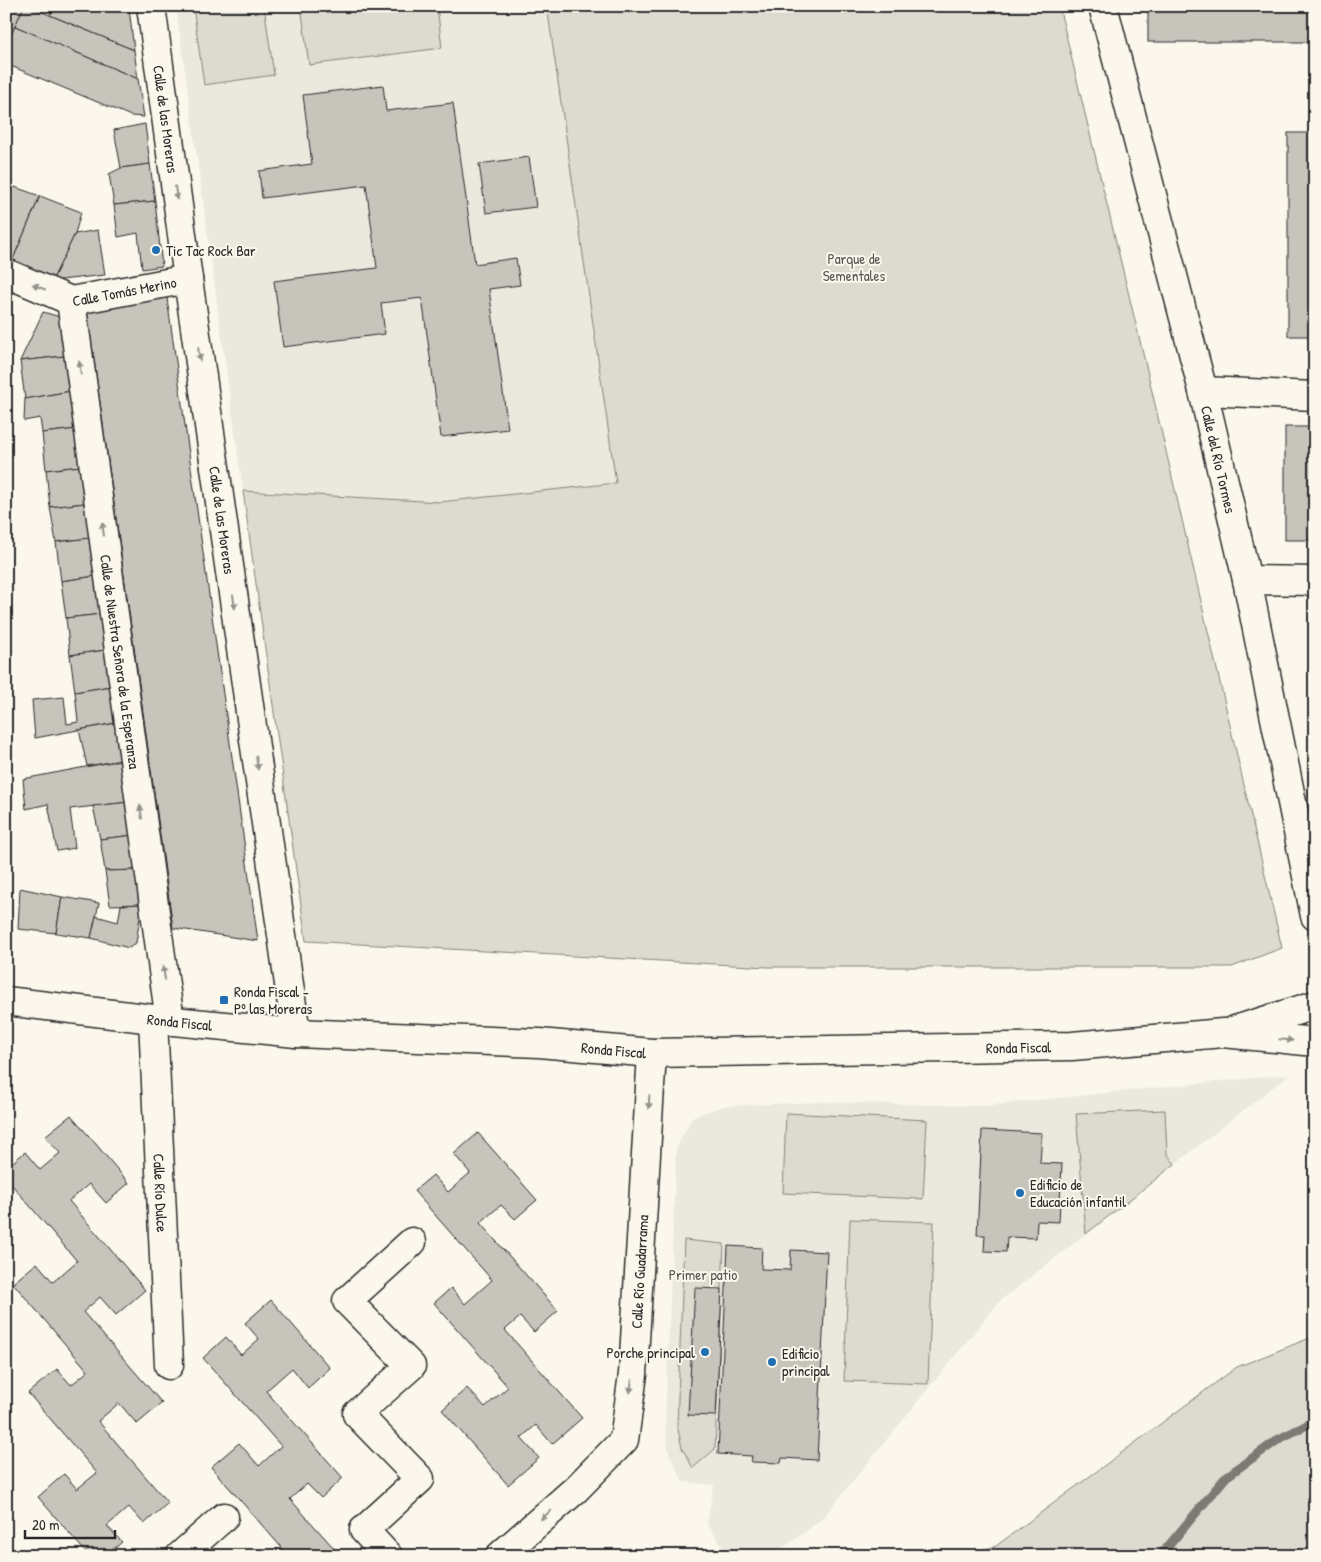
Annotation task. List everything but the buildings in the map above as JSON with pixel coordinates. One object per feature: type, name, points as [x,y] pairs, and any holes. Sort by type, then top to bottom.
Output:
[{"type":"street","name":"Calle de las Moreras","points":[[151,6],[296,1033]]},
{"type":"street","name":"Calle del Río Tormes","points":[[1103,6],[1202,391],[1247,580],[1315,916]]},
{"type":"street","name":"Calle Tomás Merino","points":[[6,273],[71,301],[188,278]]},
{"type":"street","name":"Calle de Nuestra Señora de la Esperanza","points":[[71,301],[162,1020]]},
{"type":"street","points":[[1202,391],[1315,396]]},
{"type":"street","points":[[1247,580],[1315,581]]},
{"type":"street","name":"Ronda Fiscal","points":[[6,1001],[162,1020],[296,1033],[539,1043],[652,1053],[1072,1046],[1223,1033],[1315,1042]]},
{"type":"street","name":"Ronda Fiscal","points":[[1223,1033],[1315,1005]]},
{"type":"street","name":"Calle Río Dulce","points":[[162,1020],[169,1365]]},
{"type":"street","name":"Calle Río Guadarrama","points":[[500,1556],[576,1488],[624,1440],[633,1374],[652,1053]]},
{"type":"street","points":[[388,1556],[364,1530],[420,1479],[357,1414],[411,1366],[347,1301],[412,1242]]},
{"type":"street","points":[[180,1556],[224,1517]]},
{"type":"shaded area","points":[[176,6],[547,6],[616,483],[440,502],[243,491]]},
{"type":"shaded area","points":[[1290,1074],[1000,1301],[821,1520],[790,1543],[768,1556],[729,1556],[707,1524],[714,1485],[683,1482],[669,1453],[665,1426],[676,1149],[692,1117],[724,1106],[821,1102],[982,1106]]},
{"type":"green space","points":[[193,6],[264,6],[274,75],[204,85]]},
{"type":"green space","points":[[301,6],[437,6],[442,48],[309,65]]},
{"type":"green space","name":"Parque de Sementales","points":[[547,6],[1059,6],[1147,370],[1282,948],[1232,967],[768,967],[306,941],[243,491],[440,502],[616,483]]},
{"type":"green space","points":[[1165,1110],[1167,1154],[1175,1164],[1086,1234],[1076,1114]]},
{"type":"green space","points":[[786,1113],[927,1120],[923,1199],[783,1193]]},
{"type":"green space","points":[[850,1219],[934,1222],[928,1384],[844,1381]]},
{"type":"green space","name":"Primer patio","points":[[684,1240],[724,1244],[715,1449],[693,1468],[682,1448],[677,1425]]},
{"type":"green space","points":[[1315,1336],[1315,1556],[957,1556],[996,1546],[1237,1367]]},
{"type":"waterway","points":[[1160,1556],[1226,1477],[1279,1439],[1315,1421]]},
{"type":"place","name":"Tic Tac Rock Bar","points":[[156,250]]},
{"type":"place","name":"Ronda Fiscal - Pº las Moreras","points":[[224,1000]]},
{"type":"place","name":"Edificio de Educación infantil","points":[[1020,1193]]},
{"type":"place","name":"Porche principal","points":[[705,1352]]},
{"type":"place","name":"Edificio principal","points":[[772,1362]]}]
